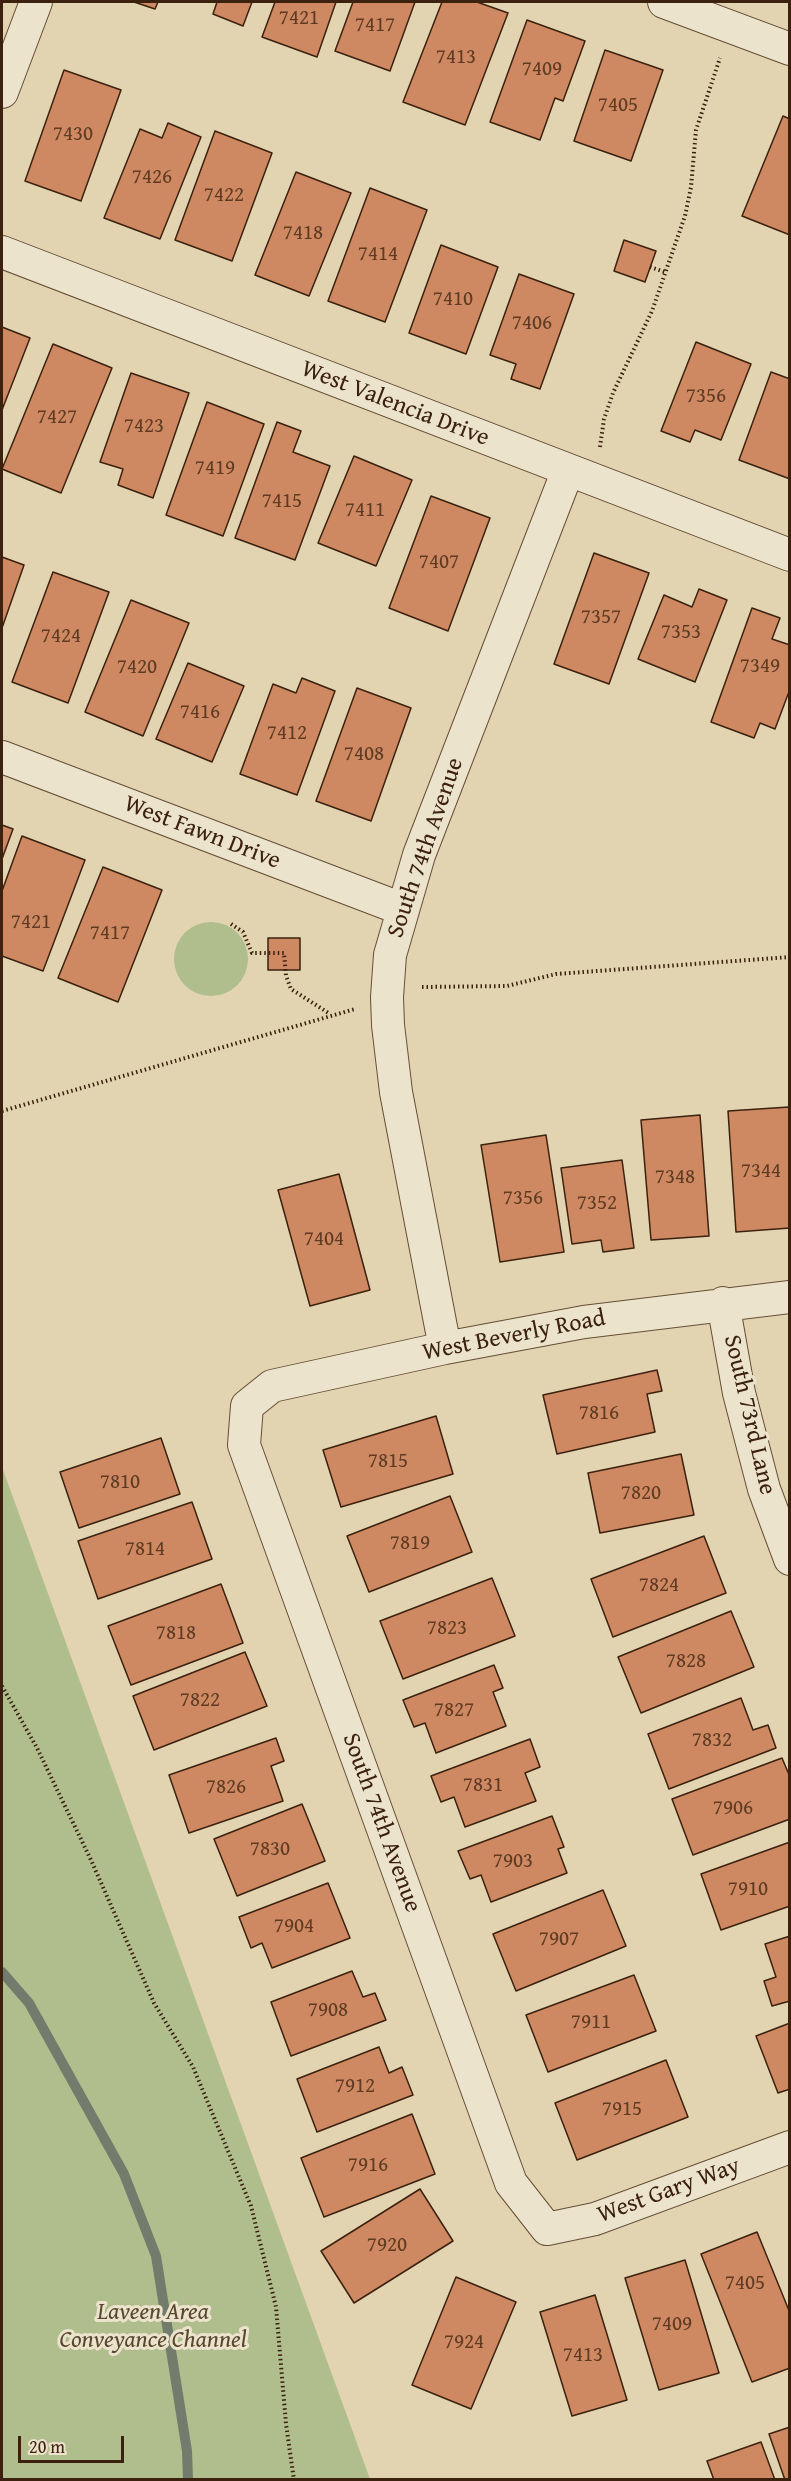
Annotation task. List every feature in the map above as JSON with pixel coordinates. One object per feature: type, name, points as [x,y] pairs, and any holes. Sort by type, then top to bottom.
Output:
[{"type":"street","points":[[2,92],[36,2]]},
{"type":"street","points":[[664,2],[789,50]]},
{"type":"street","name":"West Valencia Drive","points":[[2,252],[789,555]]},
{"type":"street","name":"South 74th Avenue","points":[[446,1348],[396,1092],[388,1025],[390,955],[419,855],[580,475]]},
{"type":"street","name":"West Fawn Drive","points":[[2,758],[402,909]]},
{"type":"street","name":"West Beverly Road","points":[[248,1406],[272,1386],[446,1348],[584,1322],[723,1303],[789,1297]]},
{"type":"street","name":"South 73rd Lane","points":[[723,1303],[739,1393],[764,1489],[789,1559]]},
{"type":"street","name":"South 74th Avenue","points":[[248,1406],[244,1445],[511,2183],[547,2229]]},
{"type":"street","name":"West Gary Way","points":[[547,2229],[595,2219],[789,2148]]},
{"type":"path","points":[[580,475],[652,311],[685,216],[691,187],[696,130],[731,27]]},
{"type":"path","points":[[650,267],[664,272]]},
{"type":"path","points":[[231,924],[243,932],[252,954],[284,954],[286,976],[291,989],[331,1014]]},
{"type":"path","points":[[2,1686],[37,1748],[91,1860],[154,2003],[193,2067],[251,2206],[276,2307],[286,2424],[294,2480]]},
{"type":"green space","points":[[211,922],[232,928],[242,938],[248,959],[242,980],[232,990],[211,996],[190,990],[180,980],[174,959],[180,938],[190,928]]},
{"type":"green space","name":"Laveen Area Conveyance Channel","points":[[2,1467],[191,1987],[370,2479],[2,2479]]},
{"type":"building","points":[[134,2],[158,2],[155,9]]},
{"type":"building","points":[[217,2],[252,2],[243,26],[213,14]]},
{"type":"building","points":[[275,2],[336,2],[317,57],[262,37]]},
{"type":"building","points":[[353,2],[415,2],[390,71],[335,51]]},
{"type":"building","points":[[442,2],[477,2],[508,13],[465,125],[403,102]]},
{"type":"building","points":[[527,20],[585,41],[563,101],[555,98],[540,140],[490,122]]},
{"type":"building","points":[[605,50],[663,70],[631,161],[574,141]]},
{"type":"building","points":[[64,70],[121,90],[81,201],[25,181]]},
{"type":"building","points":[[783,116],[790,119],[790,235],[742,216]]},
{"type":"building","points":[[168,123],[201,137],[160,239],[104,218],[140,129],[162,138]]},
{"type":"building","points":[[215,131],[272,153],[232,261],[175,240]]},
{"type":"building","points":[[296,172],[351,193],[309,296],[255,275]]},
{"type":"building","points":[[370,188],[427,210],[385,322],[328,301]]},
{"type":"building","points":[[624,240],[656,251],[645,282],[614,271]]},
{"type":"building","points":[[441,245],[498,267],[466,354],[409,333]]},
{"type":"building","points":[[519,274],[574,294],[540,389],[511,379],[516,364],[490,355]]},
{"type":"building","points":[[2,327],[30,338],[2,410]]},
{"type":"building","points":[[696,342],[751,364],[721,440],[695,430],[690,442],[661,431]]},
{"type":"building","points":[[53,344],[112,368],[61,493],[2,469]]},
{"type":"building","points":[[771,372],[790,379],[790,479],[739,460]]},
{"type":"building","points":[[131,373],[189,393],[153,498],[118,485],[123,469],[100,462]]},
{"type":"building","points":[[207,402],[264,424],[223,536],[166,515]]},
{"type":"building","points":[[277,422],[301,431],[293,452],[330,466],[295,560],[235,538]]},
{"type":"building","points":[[354,456],[412,480],[376,566],[318,543]]},
{"type":"building","points":[[431,496],[490,518],[448,631],[389,608]]},
{"type":"building","points":[[594,553],[649,573],[609,684],[554,664]]},
{"type":"building","points":[[2,557],[24,565],[2,628]]},
{"type":"building","points":[[53,572],[109,592],[68,703],[12,682]]},
{"type":"building","points":[[699,589],[727,600],[695,682],[638,659],[664,595],[692,607]]},
{"type":"building","points":[[131,600],[189,623],[143,736],[85,712]]},
{"type":"building","points":[[752,608],[780,618],[772,639],[790,645],[790,689],[775,729],[760,723],[754,738],[711,722]]},
{"type":"building","points":[[188,663],[244,686],[212,762],[156,739]]},
{"type":"building","points":[[302,678],[335,691],[297,795],[240,774],[273,684],[296,693]]},
{"type":"building","points":[[357,688],[411,708],[371,821],[316,801]]},
{"type":"building","points":[[2,825],[13,829],[2,859]]},
{"type":"building","points":[[22,836],[85,860],[43,971],[2,956],[2,891]]},
{"type":"building","points":[[103,867],[162,890],[118,1002],[58,978]]},
{"type":"building","points":[[268,938],[300,938],[300,970],[268,970]]},
{"type":"building","points":[[789,1107],[790,1228],[736,1232],[728,1111]]},
{"type":"building","points":[[700,1115],[709,1236],[651,1240],[641,1120]]},
{"type":"building","points":[[546,1135],[564,1252],[500,1262],[481,1145]]},
{"type":"building","points":[[622,1160],[634,1248],[603,1252],[601,1240],[572,1244],[561,1168]]},
{"type":"building","points":[[339,1174],[370,1290],[310,1306],[278,1190]]},
{"type":"building","points":[[657,1370],[662,1391],[647,1394],[655,1432],[557,1454],[543,1395]]},
{"type":"building","points":[[436,1416],[453,1474],[341,1507],[323,1450]]},
{"type":"building","points":[[161,1438],[180,1494],[79,1528],[60,1472]]},
{"type":"building","points":[[681,1454],[694,1515],[600,1533],[588,1473]]},
{"type":"building","points":[[450,1496],[472,1552],[369,1592],[347,1536]]},
{"type":"building","points":[[192,1502],[212,1559],[98,1599],[78,1541]]},
{"type":"building","points":[[704,1536],[726,1593],[613,1637],[591,1579]]},
{"type":"building","points":[[492,1578],[515,1636],[403,1679],[380,1621]]},
{"type":"building","points":[[221,1584],[243,1643],[131,1685],[108,1626]]},
{"type":"building","points":[[731,1611],[754,1667],[641,1713],[618,1657]]},
{"type":"building","points":[[245,1652],[267,1706],[154,1750],[133,1696]]},
{"type":"building","points":[[494,1665],[503,1688],[493,1692],[506,1726],[436,1753],[425,1723],[414,1727],[403,1700]]},
{"type":"building","points":[[741,1698],[753,1730],[768,1725],[776,1748],[669,1789],[648,1734]]},
{"type":"building","points":[[276,1738],[284,1761],[271,1766],[283,1801],[189,1833],[169,1775]]},
{"type":"building","points":[[530,1739],[540,1767],[525,1773],[536,1801],[465,1827],[454,1797],[441,1802],[431,1776]]},
{"type":"building","points":[[782,1758],[790,1777],[790,1819],[693,1855],[672,1799]]},
{"type":"building","points":[[302,1804],[325,1861],[237,1896],[214,1839]]},
{"type":"building","points":[[552,1816],[564,1847],[558,1849],[567,1873],[491,1902],[481,1875],[470,1879],[458,1851]]},
{"type":"building","points":[[790,1842],[790,1906],[721,1930],[701,1874]]},
{"type":"building","points":[[328,1883],[350,1938],[272,1968],[262,1943],[251,1948],[239,1917]]},
{"type":"building","points":[[603,1890],[626,1946],[516,1991],[493,1934]]},
{"type":"building","points":[[790,1936],[790,2001],[772,2006],[764,1981],[776,1977],[765,1944]]},
{"type":"building","points":[[352,1971],[363,1997],[375,1993],[386,2020],[291,2056],[271,2002]]},
{"type":"building","points":[[634,1975],[656,2031],[548,2072],[526,2015]]},
{"type":"building","points":[[790,2023],[790,2089],[778,2093],[756,2036]]},
{"type":"building","points":[[379,2047],[389,2073],[402,2067],[413,2095],[317,2132],[297,2079]]},
{"type":"building","points":[[666,2060],[688,2117],[577,2160],[555,2103]]},
{"type":"building","points":[[412,2114],[435,2174],[324,2217],[301,2158]]},
{"type":"building","points":[[420,2189],[453,2241],[354,2303],[321,2251]]},
{"type":"building","points":[[757,2232],[790,2313],[790,2368],[752,2382],[701,2254]]},
{"type":"building","points":[[685,2260],[719,2373],[659,2390],[625,2278]]},
{"type":"building","points":[[456,2277],[516,2302],[471,2409],[412,2385]]},
{"type":"building","points":[[595,2295],[627,2400],[572,2416],[540,2312]]},
{"type":"building","points":[[790,2427],[790,2480],[785,2480],[769,2434]]},
{"type":"building","points":[[761,2442],[775,2480],[714,2480],[707,2461]]},
{"type":"waterway","points":[[2,1972],[29,2003],[124,2174],[156,2256],[187,2451],[188,2480]]}]
